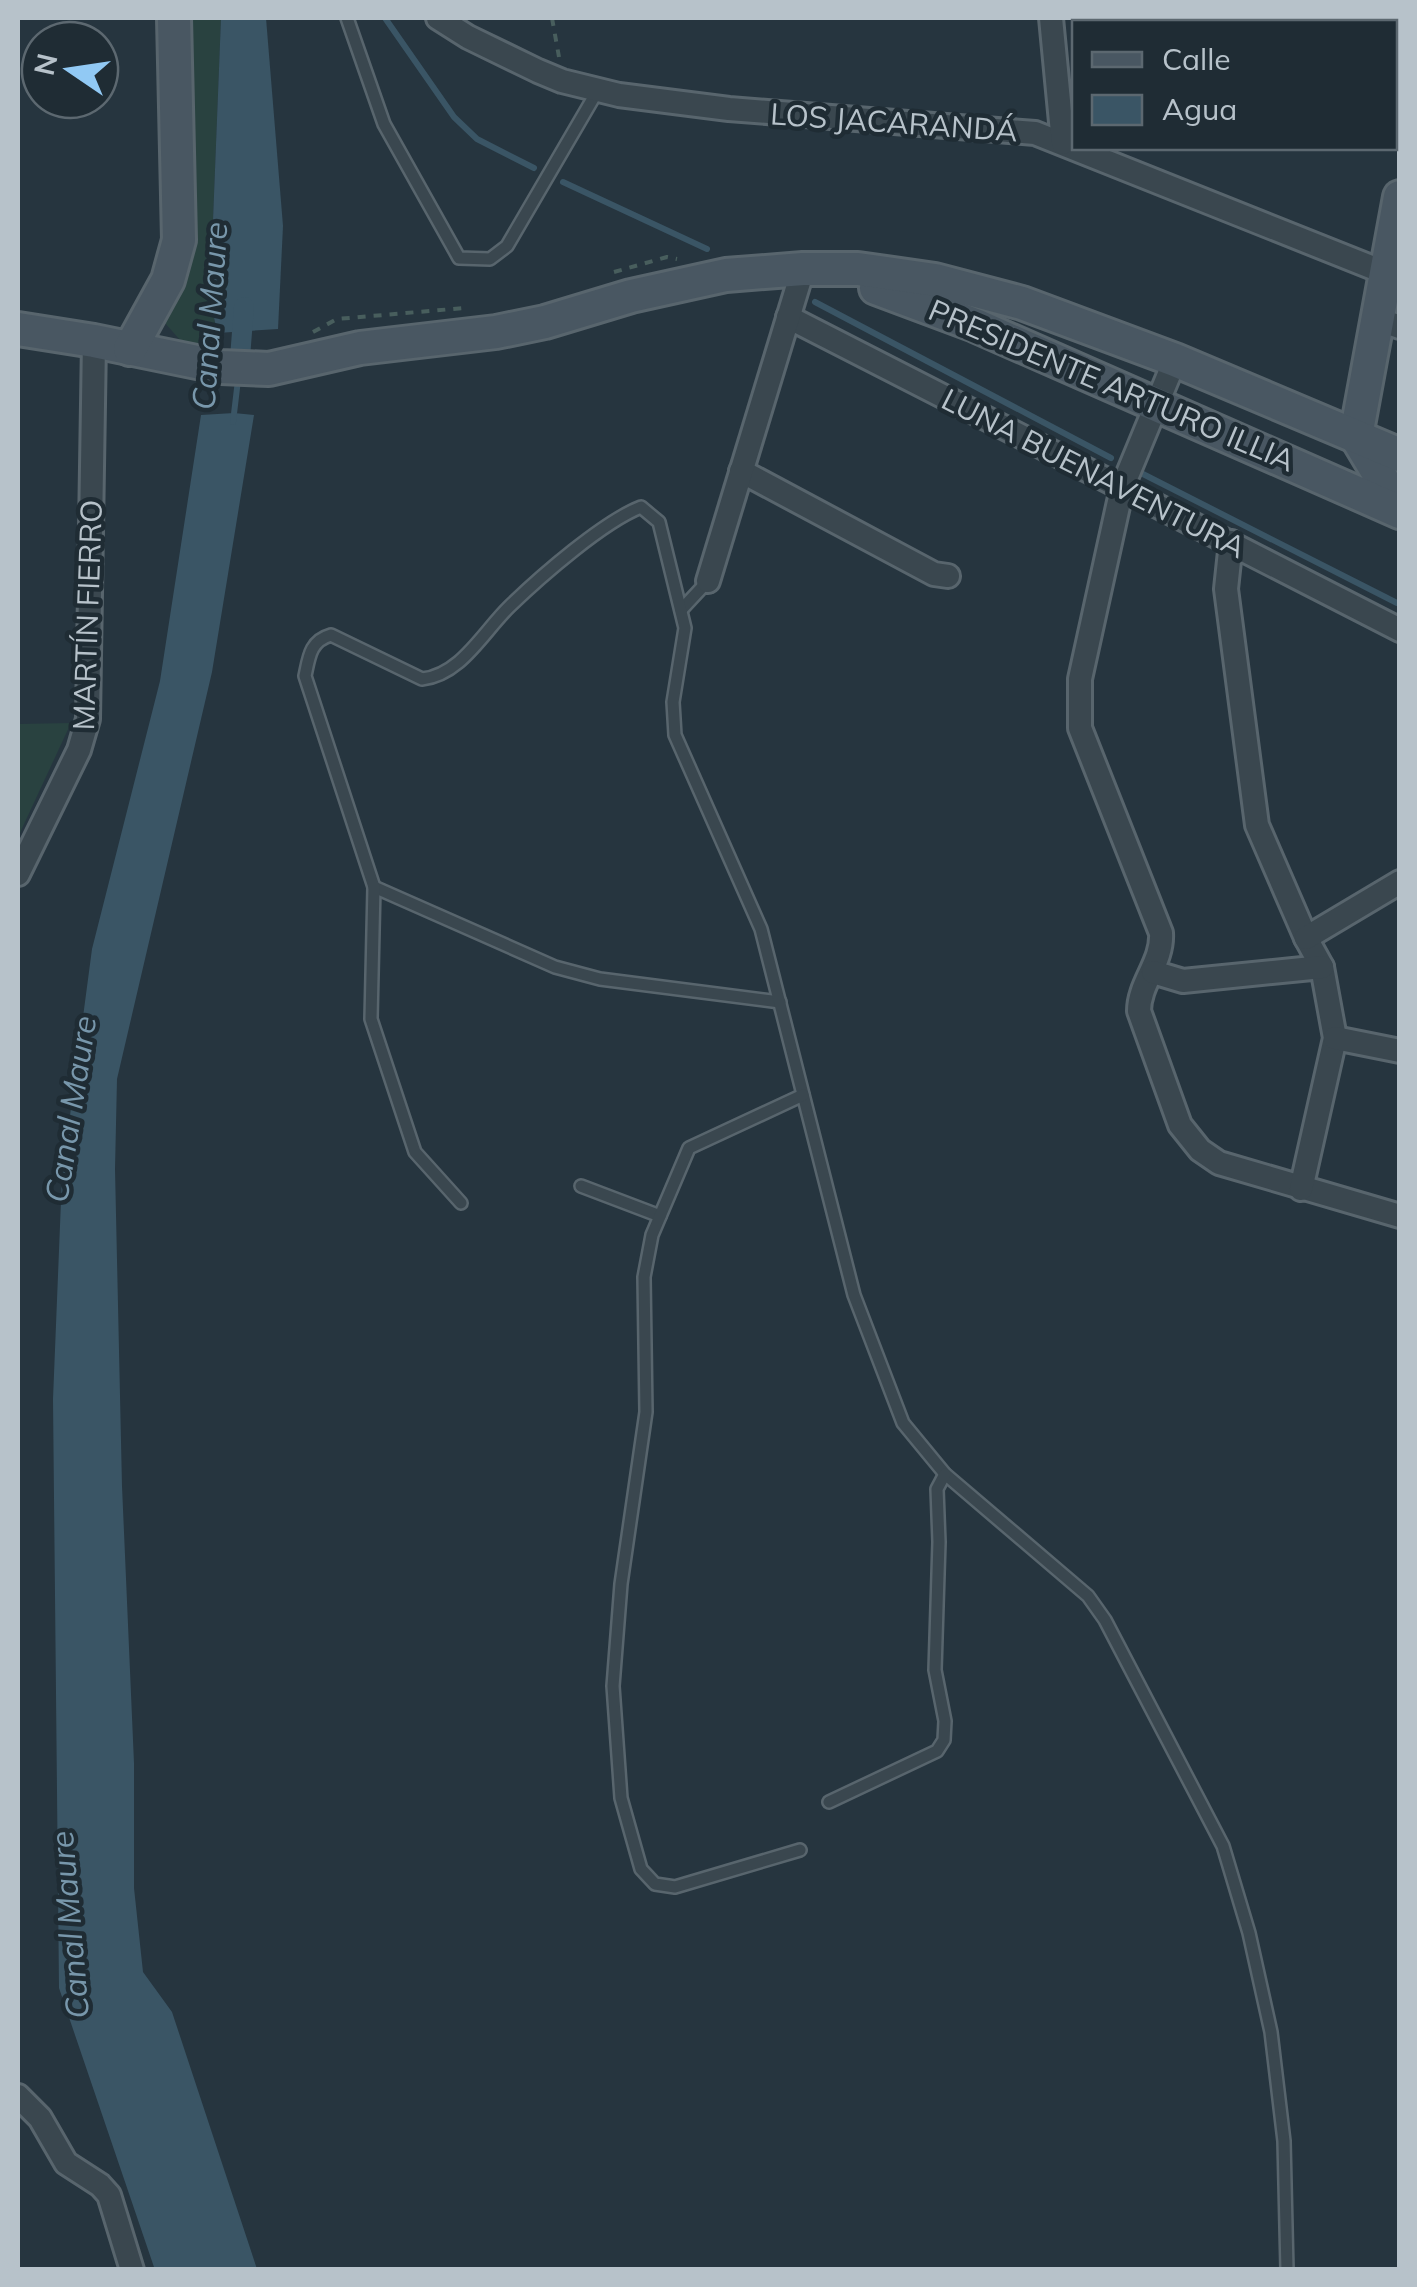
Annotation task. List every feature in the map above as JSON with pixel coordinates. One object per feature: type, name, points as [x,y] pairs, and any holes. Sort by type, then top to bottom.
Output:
[{"type":"street","points":[[130,348],[168,280],[179,240],[174,18]]},
{"type":"street","name":"LOS JACARANDÁ","points":[[438,18],[468,37],[562,81],[598,90],[730,109],[1024,131],[1072,147]]},
{"type":"street","points":[[1051,18],[1063,143]]},
{"type":"street","name":"LOS JACARANDÁ","points":[[1080,150],[1393,276]]},
{"type":"street","points":[[1400,197],[1390,323],[1356,436],[1400,510]]},
{"type":"street","name":"PRESIDENTE ARTURO ILLIA","points":[[18,329],[239,370],[283,368],[360,348],[496,332],[726,275],[858,269],[935,280],[990,294],[1175,360],[1400,455]]},
{"type":"street","points":[[708,581],[788,317],[811,270]]},
{"type":"street","name":"PRESIDENTE ARTURO ILLIA","points":[[811,270],[916,300],[1400,510]]},
{"type":"street","name":"LUNA BUENAVENTURA","points":[[788,317],[1400,630]]},
{"type":"street","name":"MARTÍN FIERRO","points":[[18,874],[79,750],[88,720],[94,341]]},
{"type":"street","points":[[1175,360],[1122,488],[1080,679],[1080,728],[1161,932],[1162,947],[1140,998],[1139,1011],[1180,1125],[1200,1150],[1219,1163],[1400,1216]]},
{"type":"street","points":[[741,471],[934,574],[948,576]]},
{"type":"street","points":[[1232,542],[1226,588],[1257,825],[1322,966],[1335,1038],[1301,1189]]},
{"type":"street","points":[[1306,938],[1400,882]]},
{"type":"street","points":[[1153,972],[1183,982],[1322,966]]},
{"type":"street","points":[[1335,1038],[1400,1051]]},
{"type":"street","points":[[18,2096],[40,2118],[66,2164],[100,2184],[109,2195],[132,2270]]},
{"type":"lane","points":[[347,18],[384,124],[459,258],[490,259],[507,246],[598,90]]},
{"type":"lane","points":[[462,1203],[415,1152],[372,1019],[374,887],[305,676],[310,650],[320,638],[331,635],[422,679],[438,678],[457,665],[511,605],[618,516],[642,507],[658,522],[685,628],[674,702],[674,736],[761,929],[854,1296],[903,1423],[944,1474],[1088,1596],[1224,1846],[1271,2032],[1284,2142],[1288,2270]]},
{"type":"lane","points":[[680,610],[708,581]]},
{"type":"lane","points":[[374,887],[555,968],[600,979],[780,1002]]},
{"type":"lane","points":[[800,1850],[674,1886],[655,1884],[642,1869],[621,1798],[613,1686],[621,1584],[646,1412],[644,1277],[652,1235],[689,1148],[804,1095]]},
{"type":"lane","points":[[580,1186],[660,1216]]},
{"type":"lane","points":[[829,1802],[938,1751],[944,1740],[945,1721],[935,1670],[937,1489],[944,1474]]},
{"type":"path","points":[[552,18],[562,81]]},
{"type":"green space","points":[[188,18],[221,18],[210,296],[217,333],[197,344],[180,340],[165,323],[185,283],[194,239]]},
{"type":"green space","points":[[71,723],[18,837],[18,724]]},
{"type":"water","points":[[221,18],[266,18],[283,226],[278,329],[217,333],[210,296]]},
{"type":"water","points":[[201,415],[254,415],[212,672],[117,1079],[115,1169],[122,1486],[134,1763],[134,1888],[143,1972],[172,2012],[257,2269],[155,2270],[59,1988],[53,1399],[62,1176],[92,949],[160,681]]},
{"type":"waterway","points":[[385,18],[454,117],[477,139],[534,168]]},
{"type":"waterway","points":[[563,182],[707,249]]},
{"type":"waterway","points":[[815,302],[1111,458]]},
{"type":"waterway","name":"Canal Maure","points":[[239,370],[244,307]]},
{"type":"waterway","name":"Canal Maure","points":[[233,422],[238,380]]},
{"type":"waterway","points":[[1141,473],[1397,603]]}]
